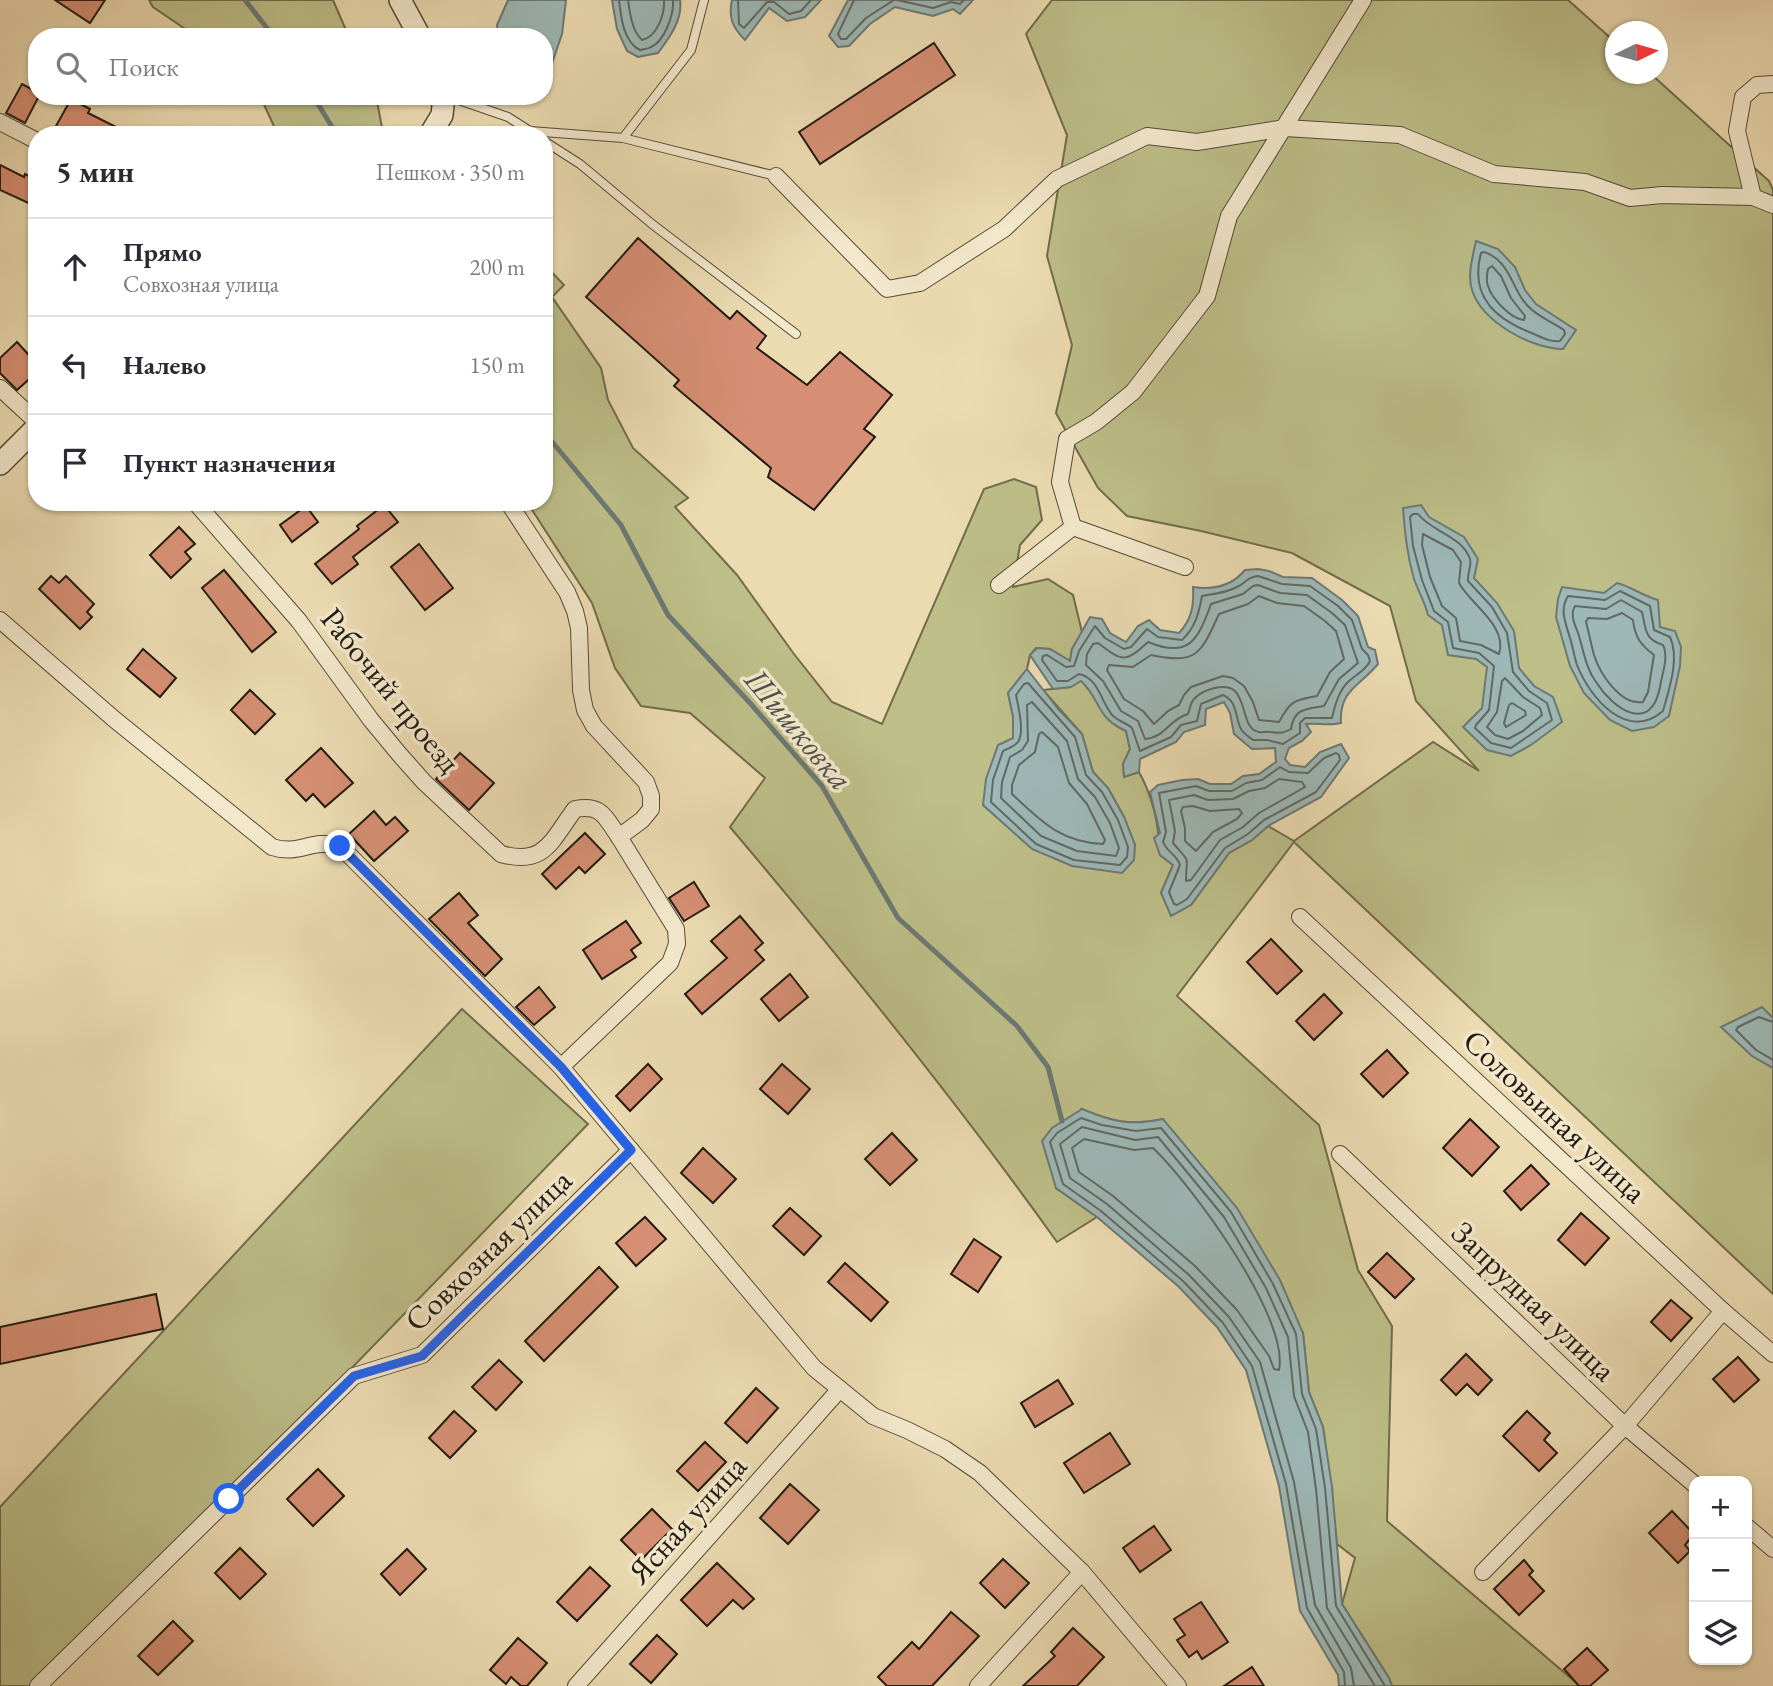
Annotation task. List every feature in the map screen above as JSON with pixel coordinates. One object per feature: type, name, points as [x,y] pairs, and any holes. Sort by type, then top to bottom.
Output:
[{"type":"street","points":[[400,0],[415,28]]},
{"type":"street","points":[[1073,527],[1060,482],[1067,439],[1096,422],[1133,392],[1207,296],[1229,216],[1363,0]]},
{"type":"street","points":[[1753,197],[1737,131],[1743,97],[1757,85],[1773,84]]},
{"type":"street","points":[[435,126],[442,115],[444,105]]},
{"type":"street","points":[[0,122],[28,136]]},
{"type":"street","points":[[776,176],[887,289],[919,283],[1004,229],[1057,178],[1147,136],[1197,142],[1285,128],[1400,135],[1494,174],[1585,182],[1630,198],[1662,195],[1753,197],[1773,205]]},
{"type":"street","points":[[0,388],[28,415]]},
{"type":"street","points":[[0,464],[28,434]]},
{"type":"street","name":"Рабочий проезд","points":[[203,511],[299,621],[400,755],[424,782],[501,854],[514,858],[537,856],[575,809],[587,807],[601,811],[619,837]]},
{"type":"street","points":[[514,511],[567,592],[575,611],[579,628],[584,710],[594,726],[646,782],[652,809],[619,837],[676,929],[677,944],[670,963],[561,1067]]},
{"type":"street","points":[[1073,527],[1185,566]]},
{"type":"street","points":[[999,585],[1073,527]]},
{"type":"street","points":[[0,620],[114,719],[272,847],[284,851],[298,850],[319,842],[340,846],[561,1067],[814,1367],[873,1416],[945,1449],[980,1472],[1082,1572],[1178,1686]]},
{"type":"street","name":"Соловьиная улица","points":[[1300,917],[1723,1311],[1773,1354]]},
{"type":"street","name":"Совхозная улица","points":[[38,1686],[354,1376],[422,1356],[631,1150]]},
{"type":"street","name":"Запрудная улица","points":[[1340,1154],[1625,1426],[1689,1480]]},
{"type":"street","points":[[1483,1572],[1625,1426],[1723,1311]]},
{"type":"street","name":"Ясная улица","points":[[576,1686],[840,1389]]},
{"type":"street","points":[[1752,1531],[1773,1549]]},
{"type":"street","points":[[978,1686],[1082,1572]]},
{"type":"lane","points":[[623,138],[691,50],[704,0]]},
{"type":"lane","points":[[472,105],[508,117],[522,126]]},
{"type":"lane","points":[[553,134],[623,138],[776,176]]},
{"type":"lane","points":[[553,147],[580,164],[652,224],[796,334]]},
{"type":"green space","points":[[149,0],[333,0],[345,28],[184,28],[153,7]]},
{"type":"green space","points":[[1052,0],[1568,0],[1605,33],[1605,84],[1662,84],[1769,181],[1773,190],[1773,1294],[1294,842],[1177,996],[1319,1125],[1358,1270],[1392,1326],[1387,1521],[1580,1686],[1392,1686],[1342,1604],[1355,1558],[1337,1544],[1323,1427],[1309,1392],[1303,1333],[1163,1119],[1122,1121],[1081,1109],[1056,1188],[1097,1217],[1057,1242],[898,1032],[730,827],[765,778],[690,713],[641,706],[615,668],[592,603],[533,511],[553,511],[553,298],[601,368],[608,400],[633,448],[688,498],[675,507],[737,575],[832,702],[882,724],[984,489],[1014,479],[1036,487],[1042,520],[1020,545],[1013,587],[1048,579],[1073,595],[1082,632],[1072,649],[1070,661],[1050,649],[1036,648],[1030,655],[1027,669],[1008,693],[1013,716],[1013,738],[983,805],[1006,824],[1135,845],[1108,788],[1093,772],[1082,734],[1043,690],[1070,687],[1081,680],[1104,714],[1126,731],[1130,749],[1123,764],[1124,777],[1139,772],[1154,812],[1160,855],[1173,865],[1161,893],[1191,905],[1229,853],[1252,840],[1268,826],[1294,841],[1433,742],[1479,771],[1416,701],[1390,606],[1292,553],[1127,516],[1098,488],[1056,413],[1072,345],[1047,256],[1067,135],[1026,34]]},
{"type":"green space","points":[[264,105],[378,105],[382,126],[274,126]]},
{"type":"green space","points":[[553,273],[564,285],[553,296]]},
{"type":"green space","points":[[462,1009],[588,1124],[44,1686],[0,1686],[0,1507]]},
{"type":"water","points":[[508,0],[566,0],[562,34],[553,60],[553,28],[497,28]]},
{"type":"water","points":[[612,0],[680,0],[677,22],[658,53],[638,57],[627,51],[617,29]]},
{"type":"water","points":[[732,0],[821,0],[805,17],[787,21],[769,8],[745,40],[732,22]]},
{"type":"water","points":[[848,0],[973,0],[960,14],[953,9],[933,16],[895,7],[870,24],[849,46],[838,47],[829,36]]},
{"type":"water","points":[[1476,241],[1498,249],[1515,267],[1525,290],[1536,304],[1576,330],[1563,349],[1523,339],[1486,313],[1472,290],[1470,278]]},
{"type":"water","points":[[1421,505],[1429,517],[1464,537],[1478,559],[1474,578],[1497,603],[1514,631],[1519,668],[1534,686],[1553,697],[1562,722],[1511,756],[1487,750],[1463,727],[1482,708],[1487,667],[1476,659],[1448,655],[1442,625],[1428,615],[1412,570],[1403,508]]},
{"type":"water","points":[[1258,569],[1283,577],[1312,578],[1342,600],[1358,616],[1368,647],[1375,650],[1378,664],[1347,696],[1341,712],[1341,723],[1306,724],[1311,732],[1289,748],[1285,759],[1290,765],[1305,767],[1320,752],[1341,744],[1349,758],[1321,797],[1268,826],[1252,840],[1229,853],[1191,905],[1171,916],[1161,893],[1173,865],[1160,855],[1154,838],[1160,833],[1150,792],[1158,785],[1182,780],[1198,779],[1210,784],[1231,784],[1243,776],[1259,774],[1276,762],[1275,748],[1252,749],[1234,734],[1230,713],[1224,702],[1206,709],[1205,725],[1184,732],[1176,742],[1140,759],[1139,772],[1124,777],[1123,764],[1130,749],[1126,731],[1109,720],[1081,681],[1071,687],[1053,689],[1030,655],[1037,648],[1050,649],[1070,661],[1072,649],[1090,617],[1102,619],[1110,633],[1126,642],[1138,626],[1149,620],[1160,630],[1179,633],[1191,612],[1193,587],[1222,586],[1245,570]]},
{"type":"water","points":[[1617,583],[1658,600],[1660,627],[1675,631],[1681,647],[1680,666],[1669,716],[1654,727],[1632,731],[1610,720],[1584,693],[1570,666],[1556,617],[1562,587],[1604,593]]},
{"type":"water","points":[[1027,669],[1082,734],[1093,772],[1108,788],[1124,817],[1135,845],[1134,860],[1122,873],[1072,866],[1032,849],[983,805],[986,779],[998,745],[1013,738],[1013,716],[1008,693]]},
{"type":"water","points":[[1762,1007],[1773,1018],[1773,1068],[1752,1056],[1721,1027]]},
{"type":"water","points":[[1082,1109],[1122,1121],[1163,1119],[1237,1208],[1280,1280],[1303,1333],[1309,1392],[1323,1427],[1332,1487],[1342,1604],[1392,1686],[1339,1686],[1338,1675],[1300,1611],[1279,1486],[1246,1370],[1217,1327],[1178,1286],[1097,1217],[1056,1188],[1042,1141],[1052,1128]]},
{"type":"building","points":[[55,0],[105,0],[90,23]]},
{"type":"building","points":[[934,43],[955,75],[820,164],[799,132]]},
{"type":"building","points":[[22,84],[28,87],[28,105],[34,105],[25,123],[6,113]]},
{"type":"building","points":[[68,105],[82,105],[90,109],[88,113],[114,126],[56,126]]},
{"type":"building","points":[[0,165],[24,177],[25,174],[28,176],[28,203],[0,190]]},
{"type":"building","points":[[638,238],[730,319],[737,311],[766,336],[757,348],[807,385],[840,352],[892,395],[864,429],[875,437],[814,510],[768,477],[771,468],[674,386],[679,380],[586,297]]},
{"type":"building","points":[[17,342],[28,354],[28,380],[17,390],[0,373],[0,358]]},
{"type":"building","points":[[299,511],[310,511],[318,522],[292,542],[280,525]]},
{"type":"building","points":[[376,511],[389,511],[398,522],[353,557],[358,564],[332,584],[315,564],[359,529],[357,526]]},
{"type":"building","points":[[179,527],[195,544],[185,552],[191,559],[171,578],[150,555]]},
{"type":"building","points":[[419,544],[453,588],[425,610],[391,567]]},
{"type":"building","points":[[224,570],[276,632],[252,652],[202,588]]},
{"type":"building","points":[[51,576],[59,583],[66,576],[94,604],[87,612],[92,617],[80,629],[39,589]]},
{"type":"building","points":[[143,649],[176,678],[160,697],[127,669]]},
{"type":"building","points":[[250,690],[275,714],[255,734],[231,710]]},
{"type":"building","points":[[321,748],[353,783],[325,807],[313,794],[306,801],[286,780]]},
{"type":"building","points":[[460,753],[494,783],[469,810],[436,779]]},
{"type":"building","points":[[374,811],[386,825],[395,817],[408,831],[374,861],[349,834]]},
{"type":"building","points":[[585,833],[605,854],[585,873],[579,867],[556,889],[542,874]]},
{"type":"building","points":[[694,882],[709,906],[684,921],[669,898]]},
{"type":"building","points":[[459,893],[478,915],[468,923],[502,959],[485,976],[429,919]]},
{"type":"building","points":[[740,916],[763,943],[755,950],[764,960],[702,1014],[685,994],[727,958],[711,941]]},
{"type":"building","points":[[626,921],[641,943],[631,950],[636,957],[602,979],[583,950]]},
{"type":"building","points":[[1271,939],[1302,971],[1277,994],[1247,962]]},
{"type":"building","points":[[790,974],[808,997],[779,1021],[761,999]]},
{"type":"building","points":[[539,987],[555,1007],[534,1025],[516,1007]]},
{"type":"building","points":[[1324,994],[1342,1013],[1314,1040],[1296,1021]]},
{"type":"building","points":[[1387,1050],[1408,1073],[1383,1097],[1361,1074]]},
{"type":"building","points":[[648,1064],[662,1079],[630,1111],[616,1096]]},
{"type":"building","points":[[782,1064],[810,1089],[788,1114],[760,1089]]},
{"type":"building","points":[[1470,1119],[1499,1147],[1472,1176],[1443,1148]]},
{"type":"building","points":[[892,1133],[917,1160],[890,1185],[865,1159]]},
{"type":"building","points":[[703,1148],[736,1179],[713,1203],[681,1173]]},
{"type":"building","points":[[1531,1165],[1549,1184],[1521,1210],[1504,1191]]},
{"type":"building","points":[[790,1208],[821,1236],[804,1255],[773,1226]]},
{"type":"building","points":[[1581,1213],[1609,1238],[1585,1265],[1558,1240]]},
{"type":"building","points":[[645,1217],[666,1239],[636,1266],[616,1243]]},
{"type":"building","points":[[974,1239],[1001,1257],[978,1292],[951,1274]]},
{"type":"building","points":[[1387,1253],[1414,1279],[1395,1298],[1368,1272]]},
{"type":"building","points":[[845,1263],[888,1302],[871,1321],[828,1282]]},
{"type":"building","points":[[599,1267],[618,1287],[544,1361],[525,1341]]},
{"type":"building","points":[[156,1294],[163,1329],[0,1364],[0,1327]]},
{"type":"building","points":[[1671,1300],[1692,1318],[1671,1341],[1651,1322]]},
{"type":"building","points":[[1466,1354],[1492,1380],[1478,1395],[1467,1384],[1456,1395],[1441,1380]]},
{"type":"building","points":[[1738,1357],[1759,1380],[1734,1402],[1713,1379]]},
{"type":"building","points":[[499,1360],[522,1382],[496,1410],[472,1387]]},
{"type":"building","points":[[1058,1380],[1073,1404],[1035,1427],[1021,1403]]},
{"type":"building","points":[[756,1388],[778,1408],[747,1443],[725,1423]]},
{"type":"building","points":[[454,1411],[476,1431],[450,1458],[429,1438]]},
{"type":"building","points":[[1527,1411],[1550,1433],[1544,1440],[1557,1453],[1539,1471],[1503,1436]]},
{"type":"building","points":[[1110,1433],[1130,1464],[1084,1493],[1064,1463]]},
{"type":"building","points":[[705,1442],[726,1462],[698,1491],[677,1471]]},
{"type":"building","points":[[318,1469],[344,1496],[313,1526],[287,1499]]},
{"type":"building","points":[[790,1484],[819,1510],[788,1544],[760,1518]]},
{"type":"building","points":[[652,1509],[672,1529],[641,1560],[621,1540]]},
{"type":"building","points":[[1672,1511],[1689,1529],[1689,1540],[1685,1545],[1689,1552],[1678,1563],[1649,1533]]},
{"type":"building","points":[[1154,1526],[1171,1550],[1140,1572],[1123,1548]]},
{"type":"building","points":[[240,1548],[266,1574],[240,1599],[215,1573]]},
{"type":"building","points":[[407,1549],[426,1569],[400,1595],[381,1574]]},
{"type":"building","points":[[1003,1559],[1029,1583],[1005,1608],[980,1583]]},
{"type":"building","points":[[1524,1560],[1533,1571],[1529,1575],[1544,1591],[1519,1615],[1494,1589]]},
{"type":"building","points":[[717,1563],[754,1599],[743,1609],[733,1600],[707,1626],[681,1600]]},
{"type":"building","points":[[590,1567],[610,1586],[577,1621],[557,1602]]},
{"type":"building","points":[[1201,1602],[1228,1642],[1202,1659],[1197,1651],[1189,1657],[1177,1640],[1185,1635],[1174,1619]]},
{"type":"building","points":[[951,1612],[979,1636],[932,1686],[887,1686],[878,1677],[912,1642],[919,1649]]},
{"type":"building","points":[[173,1621],[193,1641],[158,1675],[138,1656]]},
{"type":"building","points":[[1073,1628],[1104,1657],[1077,1686],[1023,1686],[1055,1656],[1051,1652]]},
{"type":"building","points":[[657,1635],[677,1654],[651,1683],[630,1664]]},
{"type":"building","points":[[518,1638],[547,1663],[527,1686],[521,1686],[511,1677],[506,1684],[490,1670]]},
{"type":"building","points":[[1587,1648],[1608,1670],[1590,1686],[1579,1686],[1564,1669]]},
{"type":"building","points":[[1252,1667],[1264,1686],[1224,1686]]},
{"type":"waterway","name":"Шишковка","points":[[245,0],[267,28]]},
{"type":"waterway","name":"Шишковка","points":[[319,105],[331,126]]},
{"type":"waterway","name":"Шишковка","points":[[553,443],[621,525],[668,615],[822,786],[898,918],[1017,1026],[1048,1067],[1062,1121]]},
{"type":"route","points":[[229,1499],[354,1376],[422,1356],[631,1150],[561,1067],[340,846]]}]
